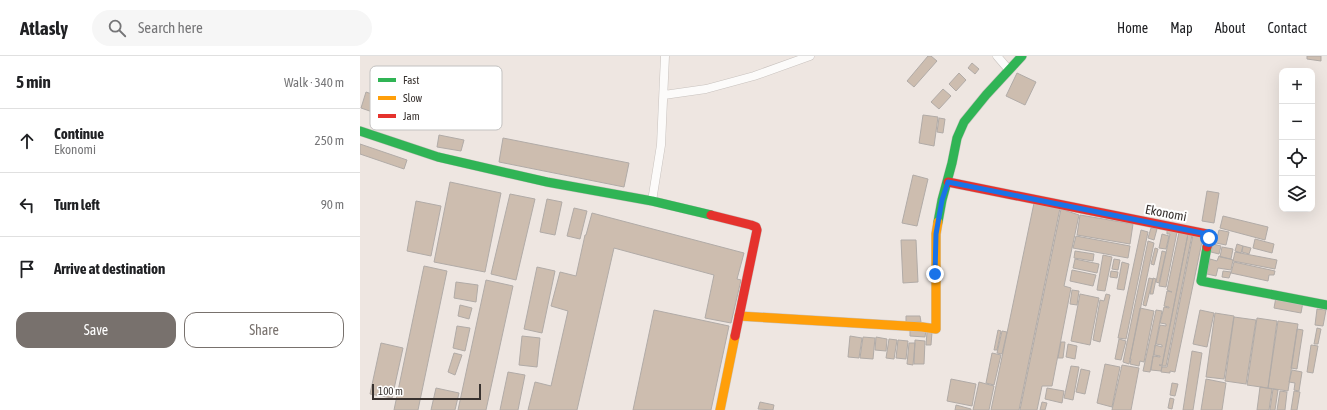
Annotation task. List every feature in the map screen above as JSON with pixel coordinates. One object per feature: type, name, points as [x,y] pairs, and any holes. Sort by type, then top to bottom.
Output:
[{"type":"street","points":[[652,201],[661,145],[665,56]]},
{"type":"street","points":[[664,96],[706,88],[754,76],[810,56]]},
{"type":"street","points":[[997,56],[1009,70]]},
{"type":"street","points":[[739,316],[922,326],[936,329],[936,234],[942,200],[948,182],[957,138],[964,122],[986,95],[1022,56]]},
{"type":"street","points":[[360,131],[438,157],[547,182],[652,201],[756,227],[757,230],[720,410]]},
{"type":"street","name":"Ekonomi","points":[[948,182],[1207,234],[1209,238],[1201,281],[1327,305]]},
{"type":"building","points":[[928,56],[931,56],[937,61],[914,87],[907,81]]},
{"type":"building","points":[[1307,56],[1321,56],[1321,61],[1307,59]]},
{"type":"building","points":[[972,63],[979,69],[975,74],[968,68]]},
{"type":"building","points":[[959,73],[966,80],[956,91],[949,84]]},
{"type":"building","points":[[1017,73],[1036,82],[1025,105],[1006,96]]},
{"type":"building","points":[[943,89],[951,96],[939,109],[931,102]]},
{"type":"building","points":[[366,92],[370,93],[370,111],[361,108]]},
{"type":"building","points":[[923,115],[938,117],[934,146],[919,143]]},
{"type":"building","points":[[939,118],[945,119],[943,133],[937,132]]},
{"type":"building","points":[[439,135],[464,140],[461,151],[437,147]]},
{"type":"building","points":[[503,138],[629,163],[624,187],[499,162]]},
{"type":"building","points":[[360,144],[407,160],[404,169],[360,154]]},
{"type":"building","points":[[913,175],[928,179],[917,226],[902,223]]},
{"type":"building","points":[[450,182],[501,193],[485,272],[434,262]]},
{"type":"building","points":[[1207,191],[1219,193],[1214,223],[1202,221]]},
{"type":"building","points":[[510,194],[535,199],[516,280],[491,274]]},
{"type":"building","points":[[547,199],[562,202],[555,235],[540,232]]},
{"type":"building","points":[[416,201],[441,206],[431,256],[407,251]]},
{"type":"building","points":[[1034,203],[1060,208],[1019,410],[991,410]]},
{"type":"building","points":[[574,208],[587,211],[580,239],[567,236]]},
{"type":"building","points":[[1061,209],[1079,215],[1064,286],[1071,288],[1052,386],[1042,386],[1037,410],[1020,410]]},
{"type":"building","points":[[592,213],[744,253],[737,279],[741,280],[731,323],[705,318],[714,275],[614,248],[577,410],[528,410],[535,382],[551,386],[568,311],[551,306],[560,272],[576,276],[585,235]]},
{"type":"building","points":[[1080,215],[1133,224],[1130,244],[1077,235]]},
{"type":"building","points":[[1223,216],[1268,227],[1265,240],[1220,228]]},
{"type":"building","points":[[1151,228],[1157,229],[1154,240],[1148,238]]},
{"type":"building","points":[[1141,230],[1148,232],[1126,339],[1118,338]]},
{"type":"building","points":[[1167,230],[1177,232],[1166,287],[1159,286],[1170,234],[1167,234]]},
{"type":"building","points":[[1219,230],[1229,232],[1226,245],[1216,243]]},
{"type":"building","points":[[1179,232],[1188,234],[1162,365],[1159,365],[1162,366],[1161,371],[1151,370],[1153,356],[1160,357],[1154,355],[1155,345],[1162,347],[1162,345],[1156,344],[1160,325],[1166,326],[1166,324],[1160,323],[1164,307],[1169,308],[1164,306],[1167,291],[1172,292],[1167,290]]},
{"type":"building","points":[[1162,234],[1169,236],[1166,249],[1159,248]]},
{"type":"building","points":[[1188,234],[1192,235],[1166,366],[1162,366]]},
{"type":"building","points":[[1193,235],[1203,237],[1175,372],[1161,372],[1162,367],[1167,367]]},
{"type":"building","points":[[1076,236],[1130,246],[1128,258],[1073,248]]},
{"type":"building","points":[[1255,239],[1274,244],[1272,253],[1253,248]]},
{"type":"building","points":[[901,240],[916,240],[918,282],[903,283]]},
{"type":"building","points":[[1148,241],[1154,243],[1129,364],[1123,362]]},
{"type":"building","points":[[1213,244],[1221,246],[1219,254],[1211,252]]},
{"type":"building","points":[[1237,244],[1243,246],[1241,253],[1235,251]]},
{"type":"building","points":[[1243,246],[1251,248],[1249,254],[1242,252]]},
{"type":"building","points":[[1222,247],[1233,249],[1231,259],[1220,257]]},
{"type":"building","points":[[1155,248],[1158,249],[1154,265],[1151,264]]},
{"type":"building","points":[[1075,251],[1094,254],[1093,261],[1074,258]]},
{"type":"building","points":[[1162,251],[1166,252],[1159,283],[1156,282]]},
{"type":"building","points":[[1235,252],[1277,260],[1275,269],[1233,261]]},
{"type":"building","points":[[1103,255],[1112,257],[1105,291],[1097,290]]},
{"type":"building","points":[[1219,256],[1233,260],[1231,270],[1218,268],[1216,276],[1207,274],[1210,259],[1217,261]]},
{"type":"building","points":[[1075,259],[1099,264],[1097,273],[1073,268]]},
{"type":"building","points":[[1114,259],[1120,260],[1118,270],[1112,269]]},
{"type":"building","points":[[1122,262],[1129,264],[1124,290],[1117,289]]},
{"type":"building","points":[[1234,262],[1275,271],[1274,275],[1269,275],[1268,281],[1231,273]]},
{"type":"building","points":[[424,266],[447,271],[418,410],[394,410]]},
{"type":"building","points":[[537,267],[555,271],[542,333],[524,329]]},
{"type":"building","points":[[1072,270],[1096,275],[1093,286],[1070,281]]},
{"type":"building","points":[[1111,271],[1118,272],[1117,278],[1110,277]]},
{"type":"building","points":[[1223,271],[1231,272],[1229,278],[1222,277]]},
{"type":"building","points":[[1149,278],[1153,279],[1146,306],[1143,305]]},
{"type":"building","points":[[1153,278],[1156,279],[1153,294],[1150,294]]},
{"type":"building","points":[[486,280],[513,286],[486,410],[458,410]]},
{"type":"building","points":[[456,282],[478,285],[476,302],[454,298]]},
{"type":"building","points":[[1072,290],[1079,291],[1077,305],[1070,304]]},
{"type":"building","points":[[1080,294],[1099,298],[1090,345],[1071,341]]},
{"type":"building","points":[[1106,294],[1110,295],[1100,342],[1093,340],[1100,300],[1104,301]]},
{"type":"building","points":[[1276,297],[1303,302],[1301,313],[1274,308]]},
{"type":"building","points":[[460,305],[472,308],[469,319],[458,316]]},
{"type":"building","points":[[1140,308],[1154,311],[1144,362],[1140,361],[1139,366],[1130,364],[1130,359]]},
{"type":"building","points":[[1317,309],[1326,310],[1323,326],[1315,325]]},
{"type":"building","points":[[654,310],[729,326],[711,410],[633,410]]},
{"type":"building","points":[[1156,310],[1162,311],[1150,372],[1143,371]]},
{"type":"building","points":[[1200,310],[1214,313],[1207,347],[1193,344]]},
{"type":"building","points":[[1215,313],[1234,316],[1224,379],[1206,377]]},
{"type":"building","points":[[906,316],[920,316],[921,322],[906,322]]},
{"type":"building","points":[[1234,317],[1256,320],[1246,384],[1225,381]]},
{"type":"building","points":[[1257,318],[1277,321],[1268,388],[1247,385]]},
{"type":"building","points":[[1278,321],[1298,324],[1288,391],[1268,388]]},
{"type":"building","points":[[457,326],[470,328],[465,351],[453,348]]},
{"type":"building","points":[[1317,328],[1321,329],[1318,344],[1314,344]]},
{"type":"building","points":[[910,329],[926,330],[925,337],[910,336]]},
{"type":"building","points":[[1297,329],[1303,330],[1297,369],[1291,368]]},
{"type":"building","points":[[998,330],[1001,331],[997,350],[994,350]]},
{"type":"building","points":[[1002,331],[1007,332],[1002,354],[997,353]]},
{"type":"building","points":[[927,332],[932,332],[931,345],[926,345]]},
{"type":"building","points":[[522,336],[540,338],[537,367],[519,365]]},
{"type":"building","points":[[850,336],[862,338],[859,358],[848,357]]},
{"type":"building","points":[[863,337],[875,338],[873,359],[860,358]]},
{"type":"building","points":[[876,337],[887,339],[886,351],[875,350]]},
{"type":"building","points":[[889,339],[897,340],[894,359],[886,358]]},
{"type":"building","points":[[1119,339],[1126,341],[1121,360],[1115,359]]},
{"type":"building","points":[[898,340],[908,341],[906,359],[896,358]]},
{"type":"building","points":[[915,340],[925,341],[924,364],[914,364]]},
{"type":"building","points":[[1061,342],[1065,342],[1063,358],[1058,358]]},
{"type":"building","points":[[381,343],[403,348],[392,398],[370,394]]},
{"type":"building","points":[[909,343],[915,343],[913,365],[907,364]]},
{"type":"building","points":[[1068,344],[1077,346],[1075,359],[1066,357]]},
{"type":"building","points":[[1311,345],[1318,346],[1313,373],[1307,372]]},
{"type":"building","points":[[1192,351],[1202,353],[1193,410],[1183,410]]},
{"type":"building","points":[[454,353],[462,355],[455,375],[448,372]]},
{"type":"building","points":[[992,353],[1001,355],[994,385],[986,383]]},
{"type":"building","points":[[1105,364],[1120,367],[1112,407],[1097,403]]},
{"type":"building","points":[[1122,365],[1139,368],[1131,410],[1112,410]]},
{"type":"building","points":[[1071,366],[1079,367],[1073,400],[1064,398]]},
{"type":"building","points":[[1081,369],[1090,371],[1085,394],[1076,392]]},
{"type":"building","points":[[1292,370],[1302,372],[1299,391],[1294,390],[1295,383],[1289,382]]},
{"type":"building","points":[[508,372],[525,375],[518,410],[500,410]]},
{"type":"building","points":[[951,379],[976,384],[972,406],[947,401]]},
{"type":"building","points":[[1206,379],[1226,383],[1222,410],[1201,410]]},
{"type":"building","points":[[979,382],[994,386],[989,410],[973,410]]},
{"type":"building","points":[[1172,383],[1178,384],[1175,396],[1170,395]]},
{"type":"building","points":[[1260,387],[1272,389],[1269,410],[1257,410]]},
{"type":"building","points":[[436,388],[459,393],[455,410],[431,410]]},
{"type":"building","points":[[1047,388],[1064,391],[1062,403],[1045,399]]},
{"type":"building","points":[[1273,389],[1278,390],[1275,410],[1270,410]]},
{"type":"building","points":[[1280,391],[1287,392],[1285,410],[1277,410]]},
{"type":"building","points":[[1294,391],[1300,392],[1297,410],[1291,410]]},
{"type":"building","points":[[1170,398],[1174,399],[1172,409],[1168,408]]},
{"type":"building","points":[[760,402],[774,405],[773,410],[758,409]]},
{"type":"building","points":[[1042,402],[1047,403],[1045,410],[1040,410]]},
{"type":"building","points":[[956,405],[971,409],[971,410],[955,410]]},
{"type":"traffic: fast","points":[[938,222],[957,138],[964,122],[986,95],[1022,56]]},
{"type":"traffic: fast","points":[[360,131],[438,157],[547,182],[652,201],[711,215]]},
{"type":"traffic: fast","points":[[1207,247],[1201,281],[1327,305]]},
{"type":"traffic: slow","points":[[739,316],[936,329],[936,234],[938,222]]},
{"type":"traffic: slow","points":[[720,410],[735,336]]},
{"type":"traffic: jam","points":[[948,182],[1207,234],[1209,239],[1207,247]]},
{"type":"traffic: jam","points":[[711,215],[751,225],[756,227],[757,230],[735,336]]},
{"type":"route","points":[[935,274],[936,234],[942,200],[948,182],[1207,234],[1209,238]]}]
